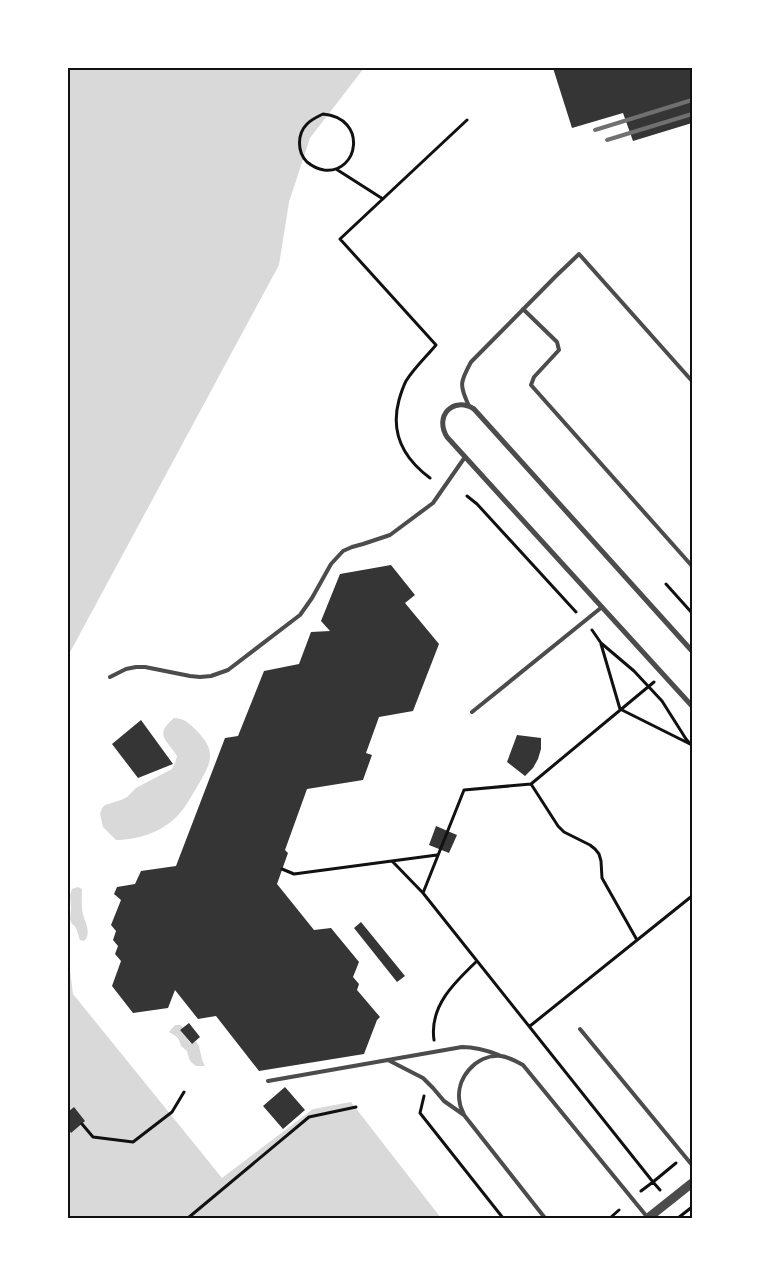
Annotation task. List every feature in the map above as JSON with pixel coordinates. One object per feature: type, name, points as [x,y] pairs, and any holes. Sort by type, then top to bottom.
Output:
[{"type":"street","points":[[692,651],[474,409],[462,404],[450,408],[443,419],[442,425],[447,437],[692,706]]},
{"type":"street","points":[[648,1218],[692,1183]]},
{"type":"lane","points":[[469,406],[462,392],[463,378],[471,362],[579,254],[692,381]]},
{"type":"lane","points":[[523,309],[557,342],[559,350],[534,377],[531,385],[692,566]]},
{"type":"lane","points":[[110,677],[126,669],[136,667],[200,677],[211,676],[228,670],[300,615],[331,564],[343,551],[390,535],[433,503],[465,456]]},
{"type":"lane","points":[[472,712],[602,607]]},
{"type":"lane","points":[[580,1029],[692,1165]]},
{"type":"lane","points":[[268,1080],[462,1047],[487,1050],[513,1059],[523,1066],[648,1218]]},
{"type":"lane","points":[[464,1115],[459,1098],[462,1080],[478,1062],[489,1057],[501,1056]]},
{"type":"lane","points":[[388,1060],[423,1078],[444,1101],[464,1115],[545,1218]]},
{"type":"path","points":[[336,168],[344,164],[354,148],[352,130],[346,123],[331,115],[323,114],[313,119],[301,132],[299,141],[304,159],[318,169],[336,168],[383,199]]},
{"type":"path","points":[[430,478],[413,464],[406,454],[399,437],[396,419],[403,387],[436,345],[340,239],[467,120]]},
{"type":"path","points":[[666,584],[692,613]]},
{"type":"path","points":[[601,643],[620,709],[692,745]]},
{"type":"path","points":[[423,892],[464,790],[531,784],[655,681]]},
{"type":"path","points":[[531,784],[558,826],[564,832],[590,845],[599,854],[602,878],[637,940]]},
{"type":"path","points":[[282,869],[294,874],[438,854]]},
{"type":"path","points":[[392,861],[423,892],[663,1194]]},
{"type":"path","points":[[530,1026],[692,896]]},
{"type":"path","points":[[434,1044],[433,1025],[438,1007],[457,980],[478,961]]},
{"type":"path","points":[[425,1089],[420,1113],[503,1218]]},
{"type":"path","points":[[82,1124],[92,1137],[133,1142],[172,1112],[184,1092]]},
{"type":"path","points":[[188,1218],[309,1117],[356,1107]]},
{"type":"path","points":[[641,1191],[676,1164]]},
{"type":"path","points":[[678,1218],[692,1207]]},
{"type":"path","points":[[610,1218],[620,1210]]},
{"type":"shaded area","points":[[68,68],[364,68],[310,138],[289,202],[279,265],[68,656]]},
{"type":"shaded area","points":[[174,718],[189,723],[203,738],[210,751],[209,764],[206,771],[185,807],[167,825],[142,836],[116,840],[103,827],[100,814],[102,808],[105,805],[127,797],[136,788],[172,769],[177,756],[166,741],[163,733],[164,729]]},
{"type":"shaded area","points":[[78,887],[82,889],[82,911],[88,931],[84,941],[80,940],[70,920],[70,895],[72,889]]},
{"type":"shaded area","points":[[68,955],[73,994],[222,1178],[313,1109],[351,1102],[441,1218],[68,1218]]},
{"type":"shaded area","points":[[175,1025],[181,1025],[183,1028],[180,1030],[191,1044],[196,1041],[205,1066],[196,1066],[192,1063],[187,1051],[181,1046],[177,1037],[169,1032]]},
{"type":"building","points":[[553,68],[692,68],[692,123],[633,141],[623,113],[572,128]]},
{"type":"building","points":[[391,565],[415,595],[405,603],[439,644],[413,711],[379,717],[366,753],[372,755],[363,780],[307,789],[285,850],[288,853],[277,884],[314,930],[331,928],[359,962],[353,977],[359,984],[357,990],[380,1017],[377,1020],[364,1054],[259,1071],[216,1016],[198,1019],[175,990],[168,1008],[133,1013],[112,986],[121,961],[115,954],[118,946],[113,940],[116,931],[111,925],[121,900],[114,894],[117,887],[135,884],[141,871],[176,866],[225,738],[238,736],[264,671],[299,664],[311,632],[330,631],[321,621],[340,574]]},
{"type":"building","points":[[141,720],[173,764],[138,778],[112,744]]},
{"type":"building","points":[[517,735],[541,738],[541,749],[538,759],[525,776],[507,762]]},
{"type":"building","points":[[436,826],[457,835],[449,853],[429,845]]},
{"type":"building","points":[[361,922],[405,976],[397,982],[354,928]]},
{"type":"building","points":[[189,1023],[200,1037],[192,1044],[180,1030]]},
{"type":"building","points":[[285,1087],[305,1110],[283,1129],[263,1106]]},
{"type":"building","points":[[74,1107],[85,1121],[71,1133],[68,1128],[68,1112]]},
{"type":"railway","points":[[595,130],[692,100]]},
{"type":"railway","points":[[607,140],[692,114]]}]
